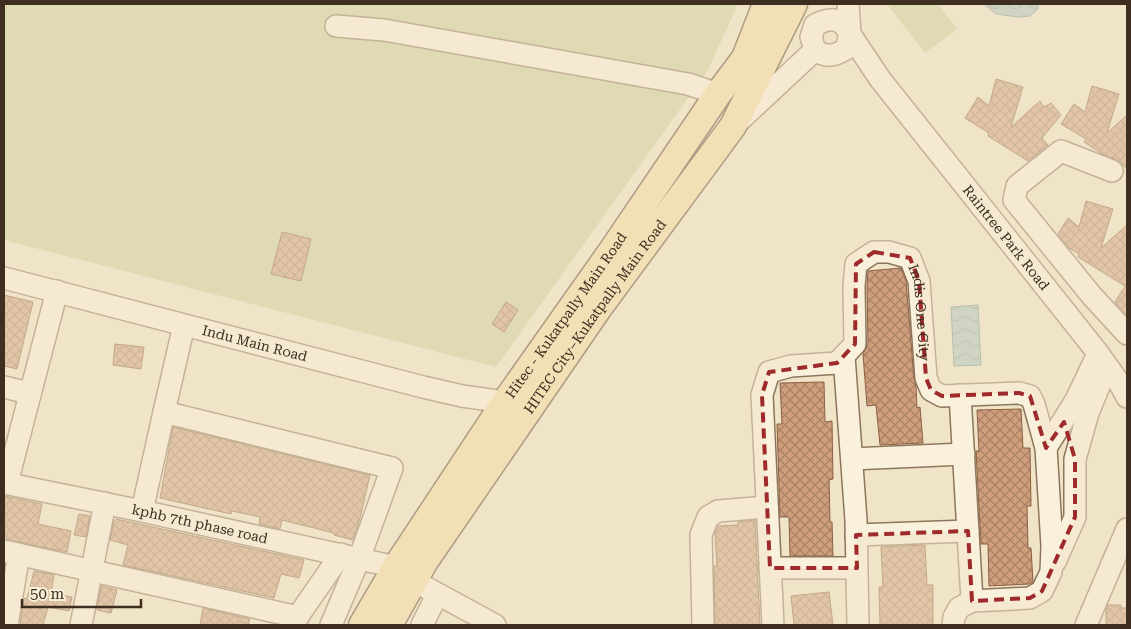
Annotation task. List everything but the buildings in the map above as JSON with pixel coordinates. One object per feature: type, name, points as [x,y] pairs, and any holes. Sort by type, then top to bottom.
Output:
[{"type":"main road","name":"Hitec - Kukatpally Main Road","points":[[362,625],[405,574],[505,402],[613,249],[718,94],[745,58],[766,4]]},
{"type":"main road","name":"HITEC City–Kukatpally Main Road","points":[[389,625],[405,574],[424,560],[598,308],[733,126],[794,4]]},
{"type":"street","points":[[823,4],[811,37],[824,53]]},
{"type":"street","points":[[733,126],[824,53],[846,49],[850,34],[848,4]]},
{"type":"street","points":[[815,25],[825,20],[834,19],[844,24],[850,34]]},
{"type":"street","points":[[336,26],[384,30],[658,78],[688,84],[718,94]]},
{"type":"street","name":"Raintree Park Road","points":[[850,34],[880,79],[1102,360],[1127,397]]},
{"type":"street","name":"Raintree Park Road","points":[[824,53],[880,79]]},
{"type":"street","points":[[1112,171],[1061,151],[1017,186],[1014,200],[1092,296],[1127,334]]},
{"type":"street","name":"Indis One City","points":[[844,356],[855,344],[854,286],[856,264],[874,252],[889,252],[910,258],[918,282],[926,378],[931,390],[942,396],[1018,392],[1030,396],[1046,448],[1052,546],[1051,572],[1042,591],[1030,598],[972,601]]},
{"type":"street","name":"Indu Main Road","points":[[4,278],[422,387],[462,396],[505,402]]},
{"type":"street","points":[[5,483],[56,292]]},
{"type":"street","points":[[142,511],[184,325]]},
{"type":"street","points":[[844,356],[856,535],[858,625]]},
{"type":"street","points":[[773,625],[762,395],[769,372],[790,366],[837,363],[844,356]]},
{"type":"street","points":[[1046,448],[1102,360]]},
{"type":"street","points":[[1051,572],[1075,517],[1076,459],[1102,360]]},
{"type":"street","points":[[4,387],[29,393]]},
{"type":"street","points":[[954,625],[954,617],[959,608],[972,601],[960,395]]},
{"type":"street","points":[[164,412],[392,468],[350,557],[331,625]]},
{"type":"street","points":[[1064,422],[1076,459]]},
{"type":"street","points":[[852,459],[964,454]]},
{"type":"street","name":"kphb 7th phase road","points":[[5,483],[350,557],[405,574],[437,595],[496,625]]},
{"type":"street","points":[[81,625],[105,503]]},
{"type":"street","points":[[703,625],[701,535],[708,517],[718,511],[767,508]]},
{"type":"street","points":[[1086,625],[1127,529]]},
{"type":"street","points":[[856,535],[968,531]]},
{"type":"street","points":[[7,625],[12,553],[295,621],[350,557]]},
{"type":"street","points":[[770,568],[857,568]]},
{"type":"street","points":[[422,625],[437,595]]},
{"type":"highlighted area","points":[[874,252],[910,258],[919,281],[926,378],[931,390],[942,396],[1019,393],[1030,396],[1046,448],[1064,422],[1075,459],[1075,517],[1042,591],[1030,598],[972,601],[968,531],[856,535],[857,568],[770,568],[762,395],[769,372],[837,363],[855,344],[856,264]]},
{"type":"green space","points":[[4,4],[738,4],[708,70],[496,367],[4,240]]},
{"type":"green space","points":[[887,4],[938,4],[957,29],[925,53]]},
{"type":"water","points":[[984,4],[1038,4],[1038,9],[1030,16],[1018,17],[996,14]]},
{"type":"water","points":[[978,305],[981,365],[954,366],[951,307]]}]
